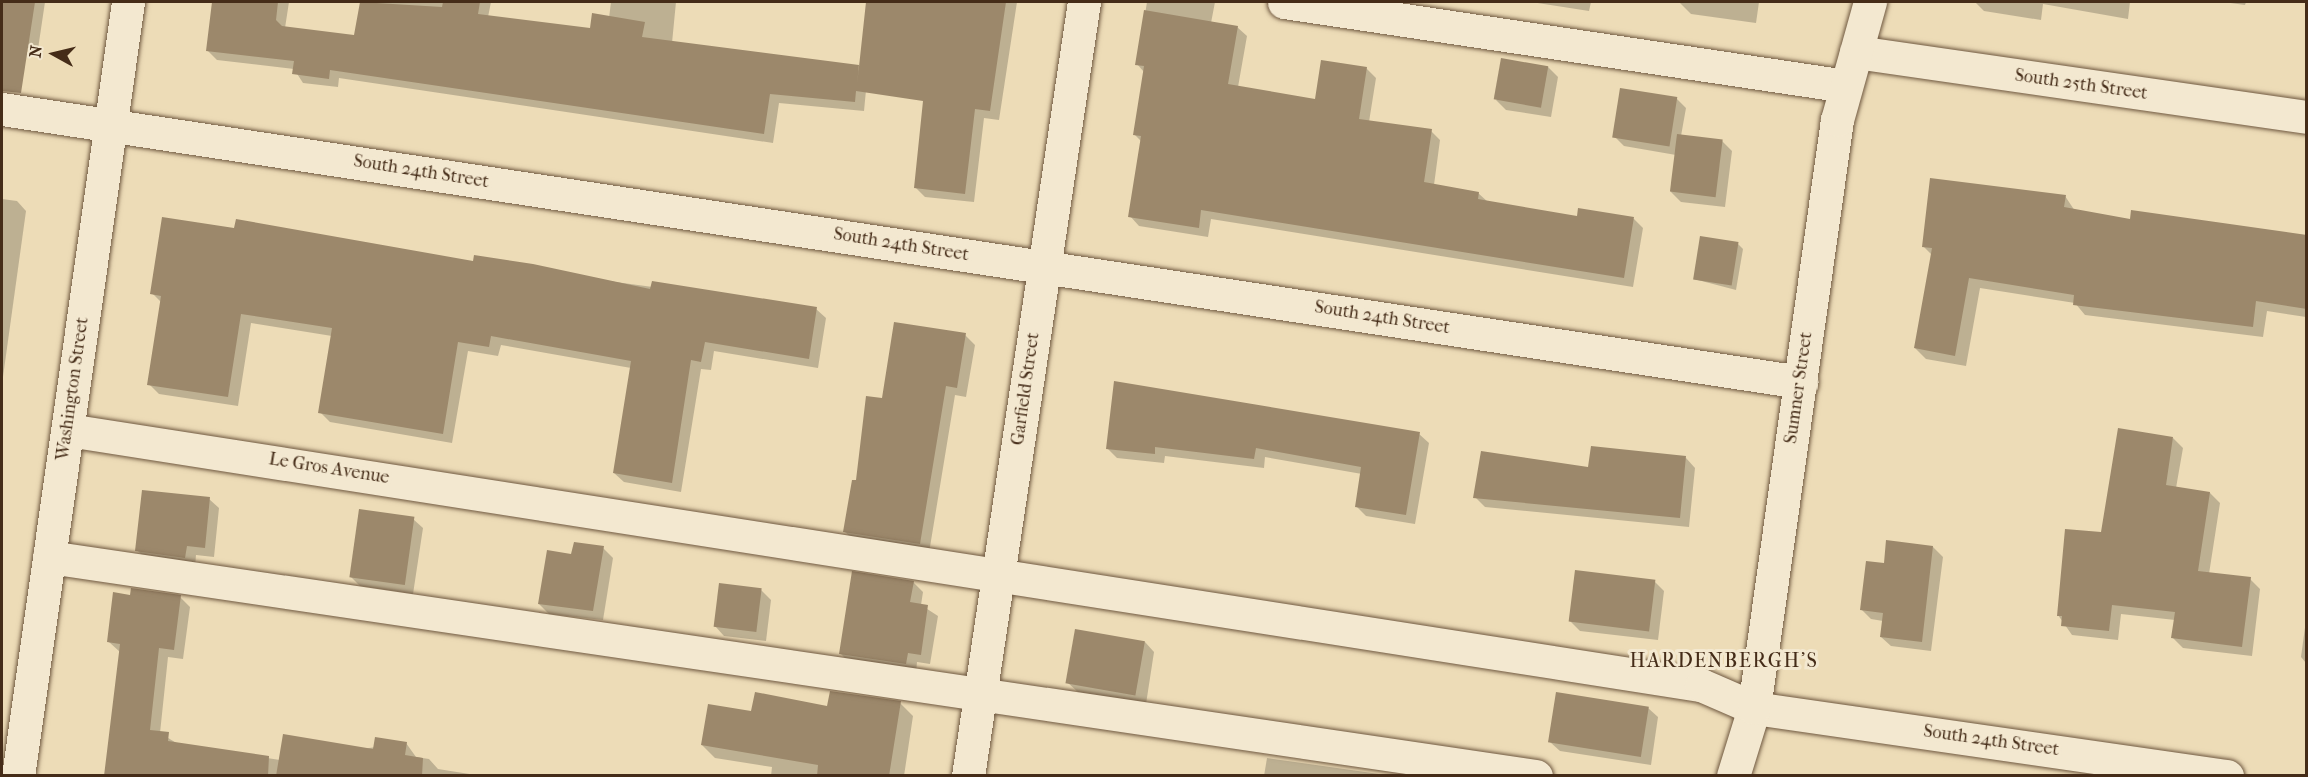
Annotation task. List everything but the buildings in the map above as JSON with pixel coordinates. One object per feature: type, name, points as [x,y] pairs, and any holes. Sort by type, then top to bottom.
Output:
[{"type":"street","name":"Washington Street","points":[[18,776],[128,2]]},
{"type":"street","name":"Garfield Street","points":[[968,776],[1084,2]]},
{"type":"street","points":[[1284,2],[1846,86]]},
{"type":"street","name":"Sumner Street","points":[[1733,776],[1754,708],[1800,382],[1846,86],[1870,2]]},
{"type":"street","name":"South 25th Street","points":[[1856,52],[2307,117]]},
{"type":"street","name":"South 24th Street","points":[[2,109],[1800,382]]},
{"type":"street","name":"Le Gros Avenue","points":[[68,430],[590,509],[633,522],[998,579]]},
{"type":"street","points":[[49,557],[981,690],[1536,776]]},
{"type":"street","name":"South 24th Street","points":[[998,579],[1701,685],[1754,708],[2227,776]]},
{"type":"district","name":"HARDENBERGH'S","points":[[1724,660]]}]
